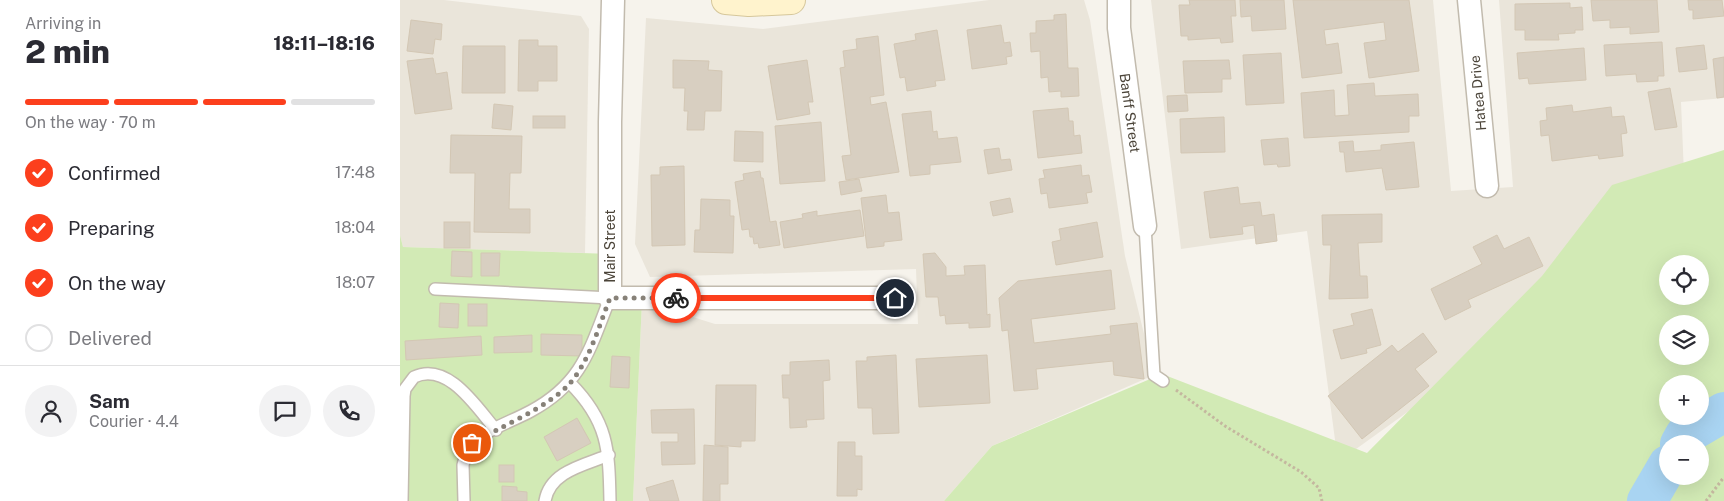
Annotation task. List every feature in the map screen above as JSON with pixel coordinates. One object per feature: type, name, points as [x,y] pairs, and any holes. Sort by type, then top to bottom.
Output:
[{"type":"main road","points":[[726,0],[748,2],[791,0]]},
{"type":"street","name":"Mair Street","points":[[613,0],[610,122],[610,298],[895,298]]},
{"type":"street","name":"Banff Street","points":[[1118,0],[1119,28],[1145,226]]},
{"type":"street","name":"Hatea Drive","points":[[1469,0],[1487,186]]},
{"type":"lane","points":[[1145,226],[1154,375],[1163,381]]},
{"type":"lane","points":[[435,289],[610,298],[582,365],[570,383],[532,410],[472,443],[465,452],[463,465],[464,501]]},
{"type":"lane","points":[[402,501],[404,396],[405,389],[414,377],[431,373],[446,379],[462,391],[496,430]]},
{"type":"lane","points":[[570,383],[593,408],[609,455],[610,501]]},
{"type":"lane","points":[[545,501],[549,487],[561,475],[609,455]]},
{"type":"path","points":[[1163,381],[1225,426],[1301,472],[1319,488],[1322,501]]},
{"type":"path","points":[[1706,501],[1724,477]]},
{"type":"shaded area","points":[[400,0],[444,0],[581,16],[589,29],[585,253],[403,247],[400,235]]},
{"type":"shaded area","points":[[989,0],[1084,0],[1090,20],[1125,256],[1154,375],[992,446],[944,501],[633,501],[642,301],[715,324],[918,324],[916,269],[650,277],[635,244],[646,18],[763,29]]},
{"type":"shaded area","points":[[1151,0],[1433,0],[1451,191],[1513,187],[1499,0],[1724,0],[1724,98],[1681,102],[1687,247],[1678,255],[1659,255],[1659,269],[1445,385],[1338,462],[1307,231],[1181,249]]},
{"type":"green space","points":[[1724,150],[1724,501],[944,501],[992,446],[1162,374],[1367,453],[1542,276],[1612,185]]},
{"type":"green space","points":[[400,235],[403,247],[611,254],[617,291],[642,301],[633,501],[400,501]]},
{"type":"building","points":[[1189,0],[1235,0],[1236,16],[1231,16],[1233,42],[1221,43],[1220,38],[1188,40],[1188,36],[1181,36],[1179,5],[1190,5]]},
{"type":"building","points":[[1240,0],[1284,0],[1286,29],[1252,31],[1251,16],[1241,17]]},
{"type":"building","points":[[1293,0],[1409,0],[1419,71],[1369,78],[1364,43],[1386,40],[1384,22],[1324,30],[1326,45],[1338,43],[1342,73],[1302,78]]},
{"type":"building","points":[[1591,0],[1657,0],[1659,32],[1630,34],[1630,27],[1610,28],[1610,20],[1593,21]]},
{"type":"building","points":[[1688,0],[1722,0],[1724,16],[1693,19],[1693,10],[1689,10]]},
{"type":"building","points":[[1570,3],[1570,8],[1582,7],[1583,30],[1575,30],[1575,33],[1558,34],[1559,40],[1525,40],[1525,30],[1515,30],[1515,4]]},
{"type":"building","points":[[1066,14],[1068,68],[1078,68],[1079,96],[1061,97],[1061,91],[1049,92],[1048,77],[1041,78],[1040,51],[1031,52],[1030,33],[1036,33],[1036,21],[1054,20],[1054,15]]},
{"type":"building","points":[[411,20],[442,24],[441,40],[435,39],[433,54],[407,51]]},
{"type":"building","points":[[1001,25],[1004,43],[1010,42],[1012,56],[1006,57],[1007,64],[972,69],[967,30]]},
{"type":"building","points":[[937,30],[945,80],[935,81],[936,86],[907,91],[905,77],[900,78],[894,44],[916,40],[915,34]]},
{"type":"building","points":[[878,36],[884,95],[870,97],[871,105],[886,102],[899,172],[846,180],[842,156],[851,155],[840,68],[845,67],[843,51],[857,49],[856,39]]},
{"type":"building","points":[[519,40],[538,40],[538,46],[557,46],[557,81],[538,81],[538,91],[518,91]]},
{"type":"building","points":[[1662,42],[1664,76],[1658,76],[1658,81],[1637,82],[1636,74],[1606,76],[1604,45]]},
{"type":"building","points":[[1704,45],[1707,69],[1679,72],[1676,48]]},
{"type":"building","points":[[463,46],[505,46],[505,93],[462,93]]},
{"type":"building","points":[[1584,48],[1586,80],[1529,84],[1528,78],[1519,79],[1517,53]]},
{"type":"building","points":[[1281,53],[1284,103],[1246,105],[1243,55]]},
{"type":"building","points":[[1724,57],[1724,97],[1717,98],[1713,59]]},
{"type":"building","points":[[433,58],[436,74],[447,72],[452,109],[415,114],[407,61]]},
{"type":"building","points":[[673,60],[709,61],[708,70],[722,71],[721,111],[705,111],[704,130],[687,130],[688,111],[684,111],[685,88],[673,88]]},
{"type":"building","points":[[807,60],[813,102],[808,102],[810,114],[777,120],[768,66]]},
{"type":"building","points":[[1229,60],[1231,79],[1222,79],[1222,92],[1185,93],[1183,61]]},
{"type":"building","points":[[1374,83],[1375,96],[1418,94],[1419,116],[1409,116],[1409,132],[1304,138],[1301,93],[1334,90],[1335,116],[1349,115],[1347,85]]},
{"type":"building","points":[[1670,88],[1677,127],[1655,130],[1648,92]]},
{"type":"building","points":[[1187,95],[1188,111],[1168,112],[1167,96]]},
{"type":"building","points":[[494,104],[513,106],[511,130],[492,128]]},
{"type":"building","points":[[1572,105],[1573,112],[1611,107],[1612,117],[1624,116],[1627,133],[1621,134],[1623,156],[1599,159],[1598,155],[1552,161],[1549,135],[1541,136],[1540,121],[1547,120],[1546,108]]},
{"type":"building","points":[[1068,108],[1069,121],[1073,121],[1074,136],[1080,135],[1082,153],[1038,158],[1033,111]]},
{"type":"building","points":[[931,111],[933,132],[937,131],[938,139],[957,137],[961,162],[930,165],[930,174],[910,176],[902,114]]},
{"type":"building","points":[[533,116],[565,116],[565,128],[533,128]]},
{"type":"building","points":[[1224,117],[1225,152],[1181,153],[1180,119]]},
{"type":"building","points":[[821,122],[825,181],[780,184],[775,126]]},
{"type":"building","points":[[735,131],[763,132],[763,162],[734,161]]},
{"type":"building","points":[[451,135],[522,136],[521,173],[510,173],[509,209],[530,209],[530,233],[474,232],[475,173],[450,173]]},
{"type":"building","points":[[1288,138],[1290,166],[1264,165],[1261,140]]},
{"type":"building","points":[[1353,141],[1354,152],[1381,150],[1381,145],[1414,142],[1419,187],[1386,190],[1382,168],[1346,172],[1344,152],[1340,152],[1339,142]]},
{"type":"building","points":[[999,148],[1001,160],[1010,159],[1012,170],[988,174],[984,150]]},
{"type":"building","points":[[1081,165],[1082,176],[1089,175],[1092,192],[1086,193],[1088,203],[1049,208],[1047,193],[1041,194],[1039,179],[1045,178],[1043,170]]},
{"type":"building","points":[[684,166],[685,245],[652,246],[651,175],[660,175],[660,167]]},
{"type":"building","points":[[760,171],[761,178],[763,178],[770,222],[776,221],[780,245],[759,248],[758,243],[754,244],[753,237],[750,237],[749,229],[742,230],[735,182],[744,180],[743,174]]},
{"type":"building","points":[[859,179],[862,191],[841,195],[839,182]]},
{"type":"building","points":[[1238,187],[1240,204],[1260,202],[1262,216],[1274,214],[1277,241],[1256,244],[1254,225],[1242,227],[1243,234],[1210,238],[1204,192]]},
{"type":"building","points":[[886,195],[888,213],[899,212],[902,240],[884,242],[884,246],[867,248],[861,198]]},
{"type":"building","points":[[1010,198],[1013,212],[993,216],[990,202]]},
{"type":"building","points":[[701,199],[730,200],[730,216],[734,216],[733,253],[694,252],[695,230],[700,230]]},
{"type":"building","points":[[860,210],[864,236],[784,248],[780,222],[803,218],[802,214],[817,211],[817,216]]},
{"type":"building","points":[[1382,214],[1382,242],[1358,243],[1360,276],[1367,276],[1368,298],[1329,299],[1331,245],[1323,245],[1322,215]]},
{"type":"building","points":[[444,222],[470,222],[470,248],[444,248]]},
{"type":"building","points":[[1097,222],[1103,257],[1056,265],[1052,242],[1061,240],[1059,229]]},
{"type":"building","points":[[1497,235],[1504,249],[1529,237],[1543,266],[1468,300],[1471,307],[1445,320],[1431,289],[1482,264],[1473,247]]},
{"type":"building","points":[[452,251],[472,252],[472,277],[451,276]]},
{"type":"building","points":[[481,253],[500,253],[499,276],[481,276]]},
{"type":"building","points":[[935,253],[946,267],[946,276],[965,275],[964,266],[985,265],[987,315],[990,314],[990,327],[969,328],[969,323],[946,324],[945,315],[940,316],[938,297],[926,297],[923,254]]},
{"type":"building","points":[[1111,270],[1115,309],[1031,319],[1034,343],[1111,334],[1110,326],[1137,323],[1144,379],[1114,375],[1113,361],[1036,369],[1038,389],[1014,391],[1008,330],[1002,331],[999,298],[1018,281]]},
{"type":"building","points":[[440,303],[459,304],[458,328],[439,327]]},
{"type":"building","points":[[468,304],[487,304],[487,326],[468,326]]},
{"type":"building","points":[[1372,309],[1381,345],[1366,349],[1367,353],[1341,359],[1333,330],[1354,325],[1351,314]]},
{"type":"building","points":[[1423,333],[1437,352],[1415,369],[1429,386],[1362,439],[1328,396],[1392,345],[1398,352]]},
{"type":"building","points":[[541,334],[582,335],[582,356],[541,355]]},
{"type":"building","points":[[532,335],[532,352],[494,353],[494,337]]},
{"type":"building","points":[[481,336],[482,355],[406,360],[405,341]]},
{"type":"building","points":[[896,355],[899,433],[873,434],[872,408],[858,408],[856,361],[867,361],[867,357]]},
{"type":"building","points":[[987,355],[990,403],[919,407],[916,359]]},
{"type":"building","points":[[612,356],[630,357],[629,388],[610,387]]},
{"type":"building","points":[[829,360],[830,380],[823,381],[824,419],[806,420],[807,427],[790,428],[789,398],[783,398],[782,375],[790,375],[790,362]]},
{"type":"building","points":[[716,385],[756,385],[755,441],[741,441],[741,447],[715,445]]},
{"type":"building","points":[[694,409],[695,464],[662,465],[661,442],[678,442],[678,433],[652,433],[651,410]]},
{"type":"building","points":[[577,418],[591,443],[557,461],[544,437]]},
{"type":"building","points":[[838,442],[855,442],[855,456],[862,456],[862,490],[857,489],[857,496],[837,496]]},
{"type":"building","points":[[704,445],[728,447],[728,484],[720,484],[720,501],[703,501]]},
{"type":"building","points":[[499,465],[514,465],[514,482],[499,482]]},
{"type":"building","points":[[673,480],[679,501],[650,501],[646,488]]},
{"type":"building","points":[[502,486],[517,487],[517,491],[527,492],[527,501],[502,501]]},
{"type":"waterway","points":[[1685,435],[1724,412]]},
{"type":"waterway","points":[[1647,501],[1659,480]]},
{"type":"way so far","points":[[472,443],[557,395],[570,383],[582,365],[591,346],[610,298],[676,298]]},
{"type":"route","points":[[676,298],[895,298]]}]
